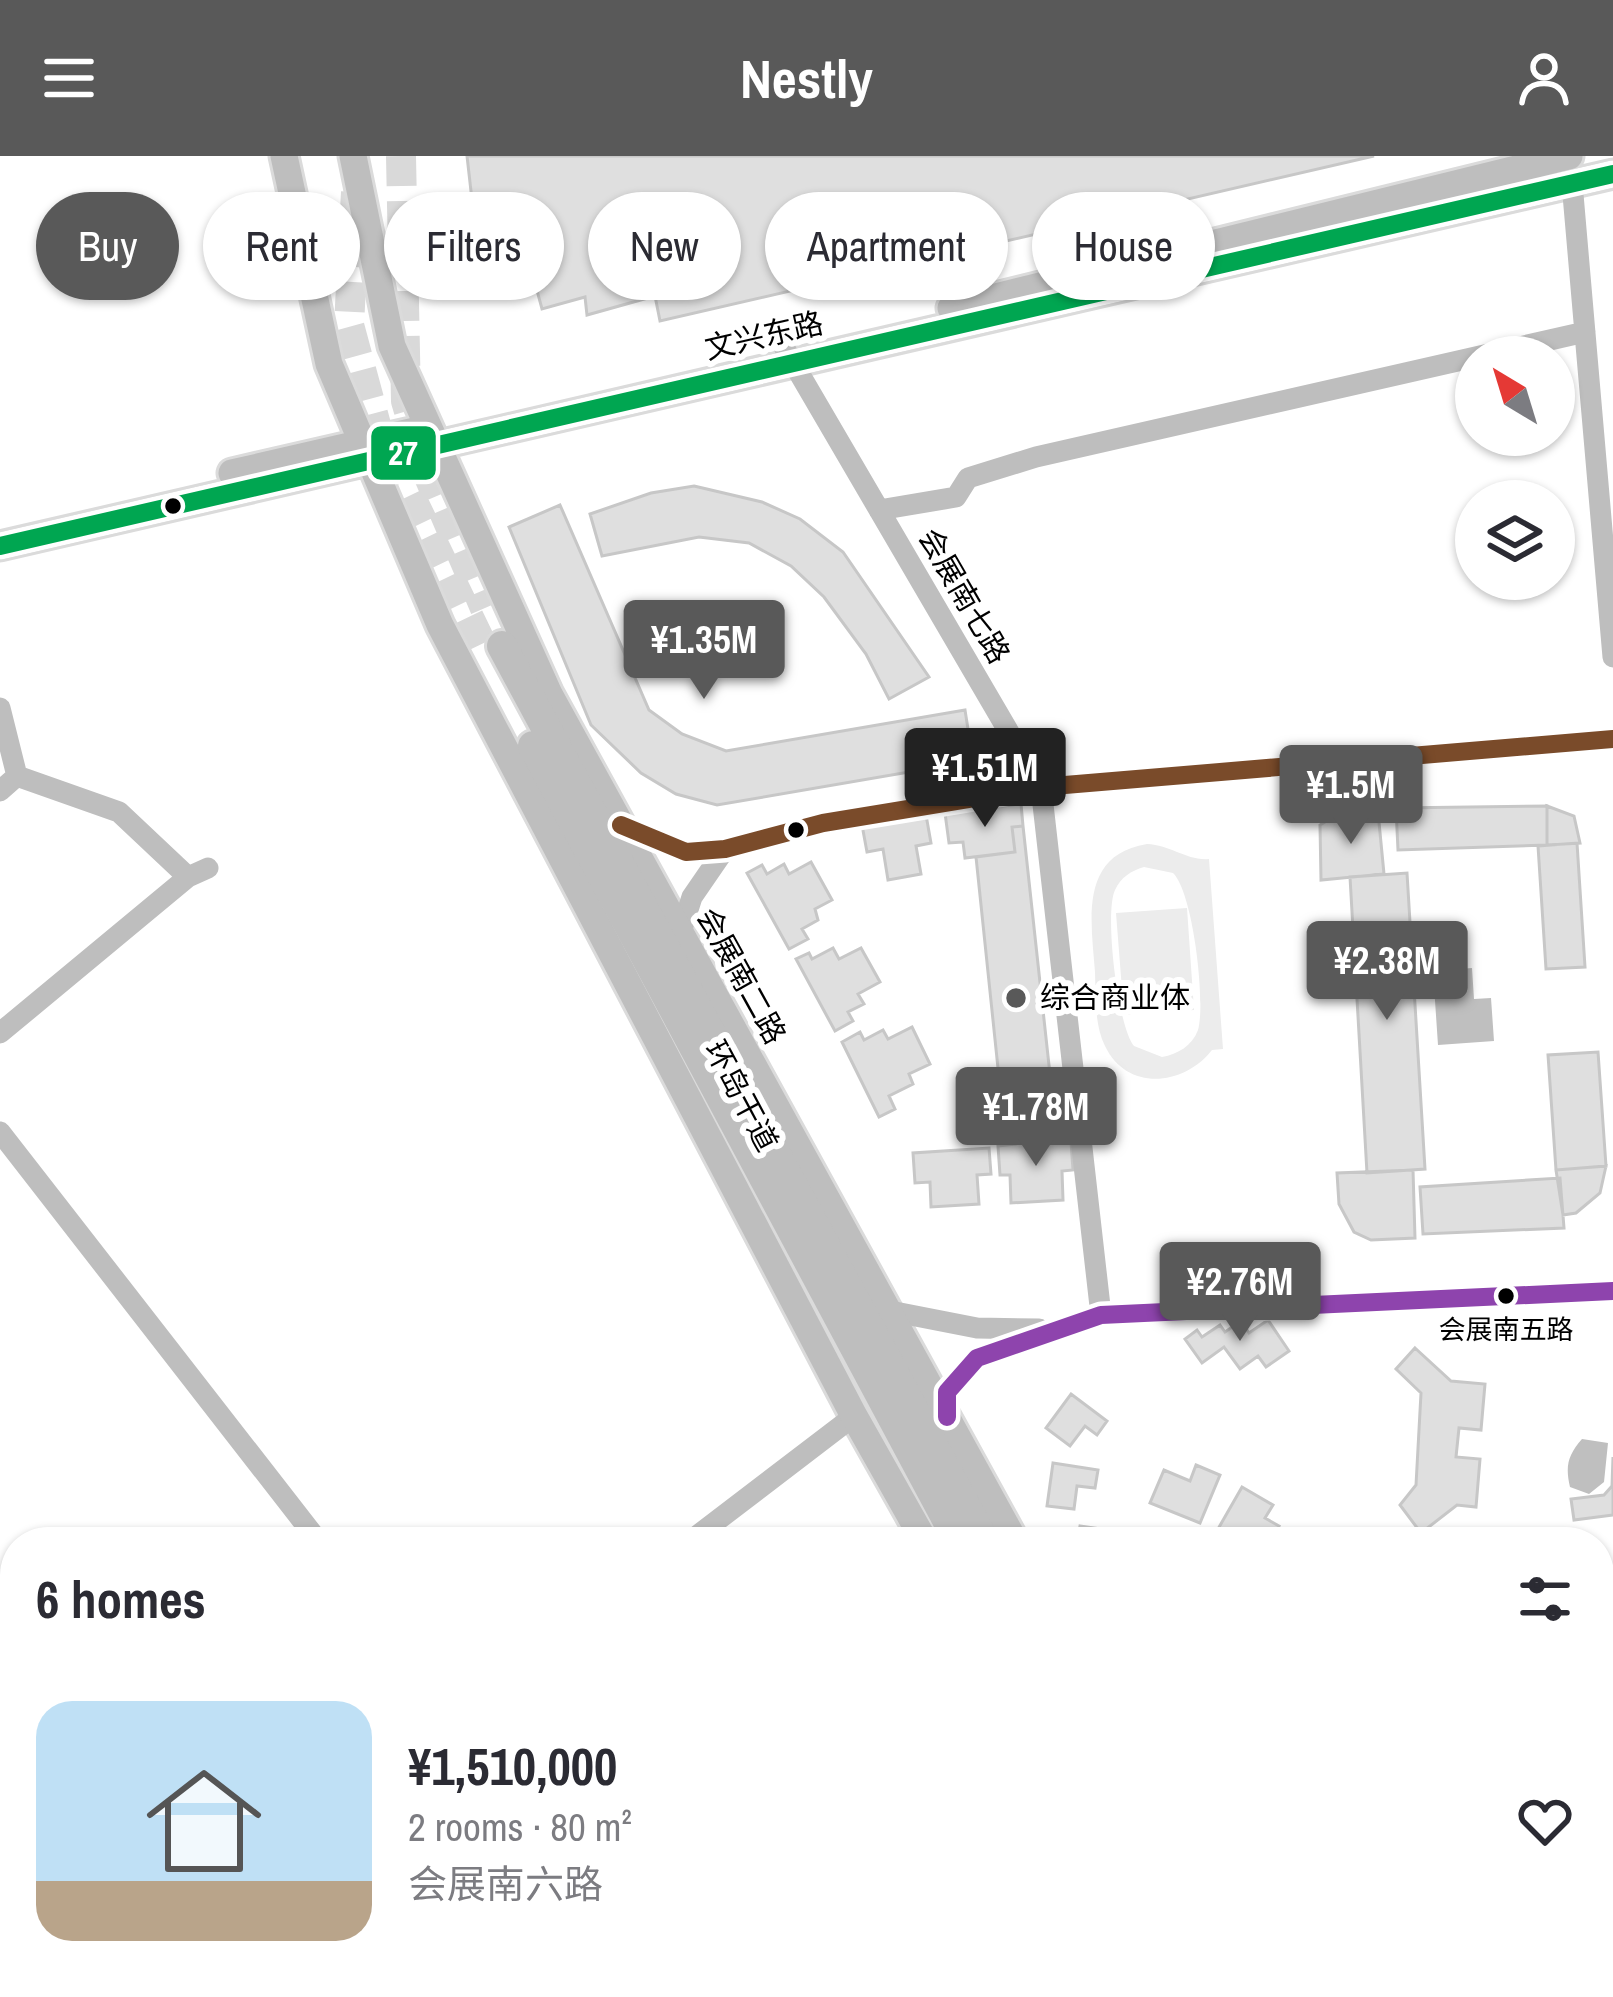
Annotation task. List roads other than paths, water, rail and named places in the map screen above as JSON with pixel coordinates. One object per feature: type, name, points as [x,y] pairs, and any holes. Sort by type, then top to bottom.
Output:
[{"type":"highway","name":"环岛干道","points":[[951,1527],[680,1029],[494,651],[977,1527]]},
{"type":"main road","points":[[284,156],[329,364],[451,646],[854,1417],[916,1527]]},
{"type":"main road","name":"会展南二路","points":[[353,156],[392,346],[531,657],[1007,1527]]},
{"type":"main road","name":"文兴东路","points":[[0,527],[789,356],[1570,170],[1613,174]]},
{"type":"main road","name":"文兴东路","points":[[0,546],[363,450]]},
{"type":"street","points":[[1570,170],[1613,657]]},
{"type":"street","points":[[879,510],[956,497],[968,478],[1036,457],[1585,332]]},
{"type":"street","name":"会展南七路","points":[[789,356],[1041,787],[1101,1315]]},
{"type":"street","points":[[0,708],[9,783],[119,812],[198,873],[0,1033]]},
{"type":"street","points":[[621,825],[686,852],[725,849],[823,823],[1041,787],[1613,739]]},
{"type":"street","points":[[680,935],[692,897],[725,849]]},
{"type":"street","points":[[0,1132],[307,1527]]},
{"type":"street","points":[[947,1417],[947,1392],[977,1358],[1101,1315],[1613,1291]]},
{"type":"street","points":[[890,1310],[977,1328],[1052,1329]]},
{"type":"street","points":[[708,1527],[854,1417]]},
{"type":"tunnel","points":[[401,156],[406,401],[427,472],[485,608]]},
{"type":"tunnel","points":[[350,300],[349,325],[376,425],[487,655]]},
{"type":"place","name":"综合商业体","points":[[1016,998]]},
{"type":"place","name":"会展南五路","points":[[1506,1296]]}]
